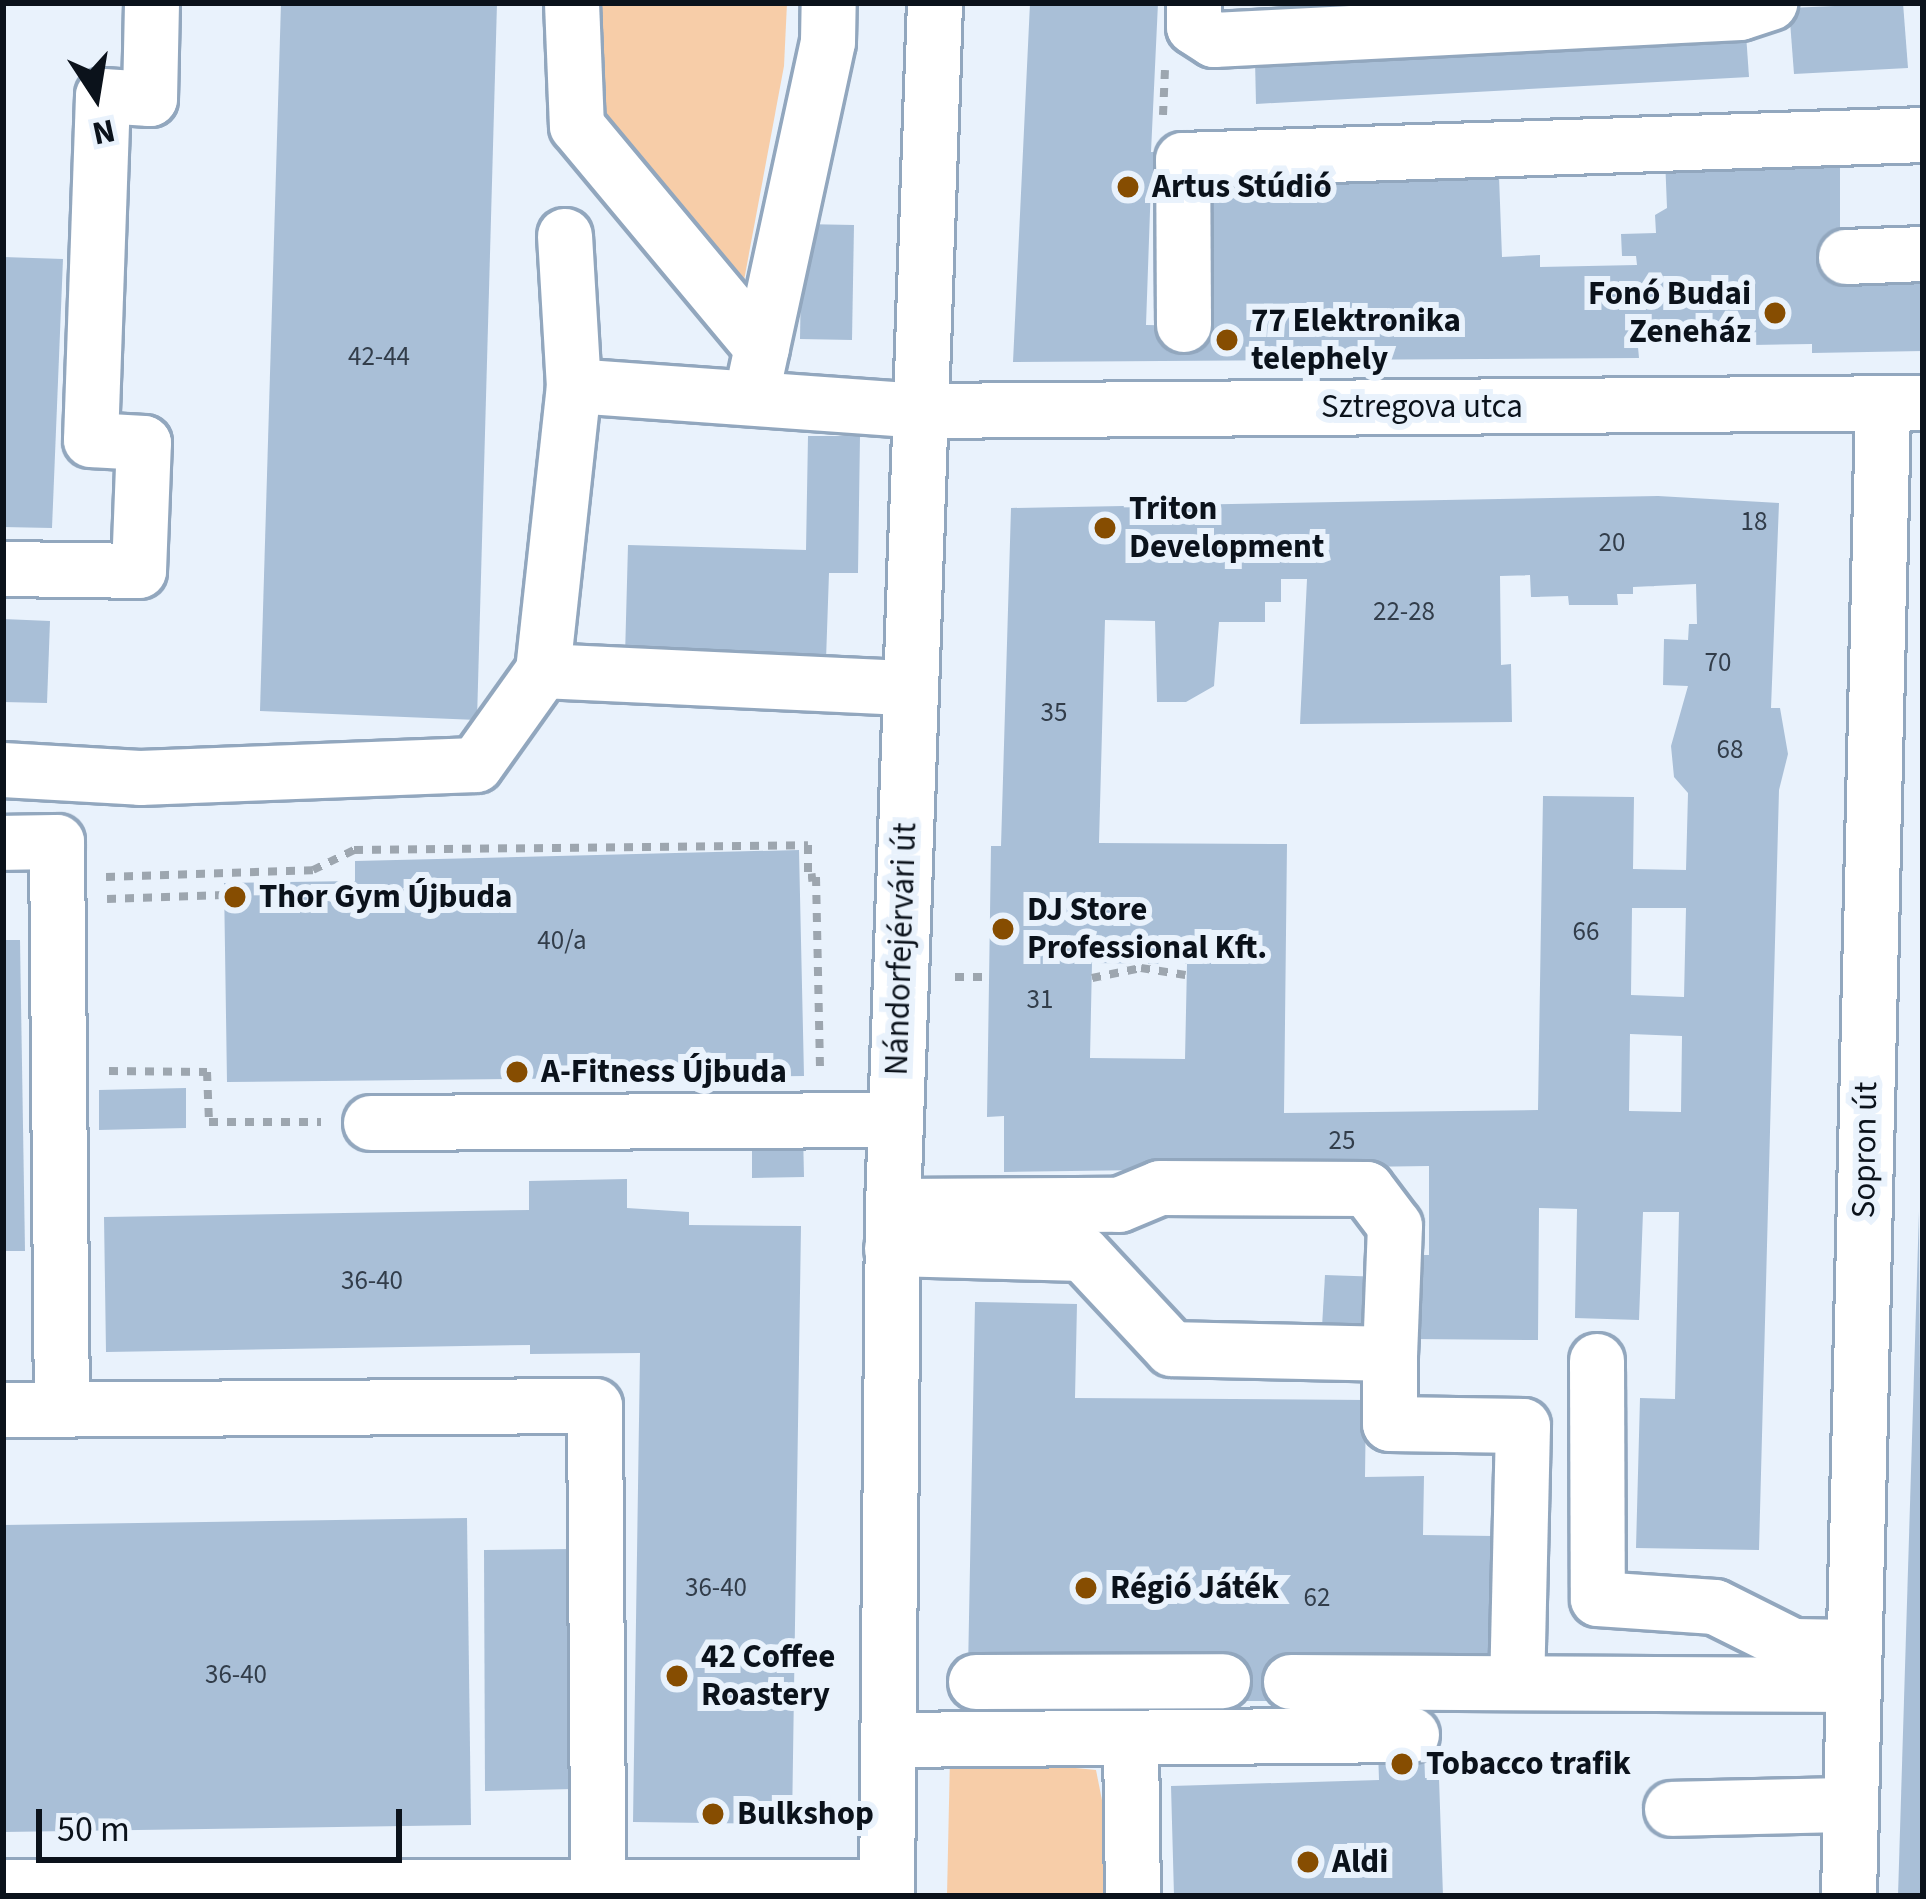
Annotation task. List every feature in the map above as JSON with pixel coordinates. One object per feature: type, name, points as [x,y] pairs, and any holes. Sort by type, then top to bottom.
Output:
[{"type":"street","points":[[3,569],[139,571],[144,443],[91,440],[104,96],[151,99],[152,3]]},
{"type":"street","points":[[572,3],[577,126],[762,348]]},
{"type":"street","points":[[803,3],[810,127]]},
{"type":"street","points":[[751,401],[810,127],[829,3]]},
{"type":"street","name":"Nándorfejérvári út","points":[[887,1892],[892,1228],[934,3]]},
{"type":"street","points":[[1180,24],[1214,40],[1740,13],[1770,3]]},
{"type":"street","points":[[1185,365],[1183,160],[1923,136]]},
{"type":"street","points":[[3,770],[140,778],[476,765],[543,670],[574,386],[565,236]]},
{"type":"street","points":[[1846,257],[1923,254]]},
{"type":"street","name":"Sztregova utca","points":[[574,386],[922,411],[1185,365],[1903,404]]},
{"type":"street","name":"Sopron út","points":[[1849,1896],[1853,1666],[1903,404]]},
{"type":"street","points":[[543,670],[910,688]]},
{"type":"street","points":[[3,843],[57,842],[62,1410]]},
{"type":"street","points":[[371,1123],[895,1120]]},
{"type":"street","points":[[892,1228],[1119,1205],[1160,1188],[1367,1190],[1394,1226],[1390,1424],[1523,1426],[1516,1683]]},
{"type":"street","points":[[892,1228],[962,1250],[1083,1254],[1172,1349],[1390,1354]]},
{"type":"street","points":[[1597,1361],[1598,1599],[1715,1606],[1793,1646],[1853,1666]]},
{"type":"street","points":[[3,1410],[595,1406],[598,1886]]},
{"type":"street","points":[[1291,1682],[1516,1683],[1853,1666]]},
{"type":"street","points":[[976,1682],[1223,1681]]},
{"type":"street","points":[[890,1740],[1412,1736]]},
{"type":"street","points":[[1130,1738],[1133,1896]]},
{"type":"street","points":[[1672,1809],[1850,1805]]},
{"type":"street","points":[[3,1887],[598,1886],[887,1892]]},
{"type":"path","points":[[1162,129],[1180,24]]},
{"type":"path","points":[[57,889],[313,870],[354,850],[808,845],[808,878],[816,877],[821,1118]]},
{"type":"path","points":[[57,889],[224,895]]},
{"type":"path","points":[[1092,979],[1141,968],[1185,975]]},
{"type":"path","points":[[955,977],[989,977]]},
{"type":"path","points":[[60,1071],[207,1072],[209,1122],[371,1123]]},
{"type":"shaded area","points":[[598,3],[787,3],[784,66],[742,291],[602,118]]},
{"type":"shaded area","points":[[950,1756],[1096,1770],[1121,1896],[947,1896]]},
{"type":"building","points":[[281,3],[497,3],[477,720],[260,711]]},
{"type":"building","points":[[1030,3],[1158,3],[1151,152],[1172,152],[1172,183],[1151,183],[1146,325],[1205,326],[1200,188],[1231,188],[1231,178],[1499,176],[1502,257],[1540,255],[1540,267],[1637,265],[1636,256],[1622,256],[1621,234],[1656,233],[1655,215],[1667,208],[1665,158],[1840,150],[1840,253],[1923,275],[1923,351],[1812,353],[1812,344],[1638,347],[1639,358],[1013,362]]},
{"type":"building","points":[[1903,3],[1908,68],[1794,74],[1789,8]]},
{"type":"building","points":[[1746,34],[1749,77],[1256,104],[1255,60]]},
{"type":"building","points":[[802,224],[854,225],[852,340],[800,339]]},
{"type":"building","points":[[3,257],[63,259],[52,528],[3,527]]},
{"type":"building","points":[[808,436],[860,436],[858,573],[829,573],[826,660],[625,656],[628,545],[806,550]]},
{"type":"building","points":[[1658,496],[1779,503],[1771,708],[1780,708],[1788,754],[1779,790],[1759,1550],[1636,1548],[1640,1398],[1675,1399],[1679,1212],[1643,1212],[1639,1320],[1575,1318],[1577,1209],[1539,1208],[1538,1340],[1412,1339],[1414,1255],[1429,1255],[1429,1166],[1004,1172],[1004,1116],[987,1117],[991,846],[1001,846],[1011,508]],"holes":[[[1530,575],[1531,597],[1568,596],[1569,605],[1618,605],[1617,594],[1633,594],[1633,587],[1696,584],[1697,624],[1689,624],[1688,640],[1664,639],[1663,685],[1688,686],[1671,746],[1674,777],[1688,793],[1686,870],[1633,869],[1634,797],[1543,796],[1538,1110],[1284,1113],[1287,844],[1099,843],[1105,620],[1155,621],[1157,702],[1186,702],[1214,686],[1219,622],[1265,622],[1265,602],[1281,602],[1281,579],[1307,579],[1300,724],[1512,722],[1511,664],[1501,665],[1500,576]],[[1632,908],[1686,908],[1684,997],[1631,995]],[[1092,963],[1187,964],[1185,1059],[1090,1058]],[[1630,1034],[1682,1036],[1681,1112],[1629,1111]]]},
{"type":"building","points":[[3,619],[50,621],[47,703],[3,702]]},
{"type":"building","points":[[799,850],[804,1076],[227,1082],[224,883],[355,881],[355,861]]},
{"type":"building","points":[[3,940],[20,940],[25,1251],[3,1251]]},
{"type":"building","points":[[186,1088],[186,1128],[99,1130],[99,1090]]},
{"type":"building","points":[[752,1133],[803,1133],[804,1177],[752,1178]]},
{"type":"building","points":[[627,1179],[627,1208],[689,1212],[689,1225],[801,1226],[792,1824],[633,1822],[640,1353],[530,1354],[530,1345],[106,1352],[104,1217],[529,1210],[529,1181]]},
{"type":"building","points":[[1919,1211],[1923,1896],[1898,1896]]},
{"type":"building","points":[[1325,1275],[1383,1277],[1380,1330],[1322,1327]]},
{"type":"building","points":[[975,1302],[1077,1304],[1075,1398],[1366,1400],[1365,1477],[1424,1476],[1423,1535],[1493,1536],[1493,1661],[1291,1701],[1223,1701],[968,1671]]},
{"type":"building","points":[[467,1518],[471,1825],[3,1832],[3,1525]]},
{"type":"building","points":[[572,1549],[573,1789],[485,1791],[484,1550]]},
{"type":"building","name":"Aldi","points":[[1424,1749],[1425,1778],[1439,1778],[1443,1896],[1174,1896],[1171,1786],[1379,1780],[1378,1750]]},
{"type":"place","name":"Artus Stúdió","points":[[1128,187]]},
{"type":"place","name":"Fonó Budai Zeneház","points":[[1775,313]]},
{"type":"place","name":"77 Elektronika telephely","points":[[1227,340]]},
{"type":"place","name":"Triton Development","points":[[1105,528]]},
{"type":"place","name":"Thor Gym Újbuda","points":[[235,897]]},
{"type":"place","name":"DJ Store Professional Kft.","points":[[1003,929]]},
{"type":"place","name":"A-Fitness Újbuda","points":[[517,1072]]},
{"type":"place","name":"Régió Játék","points":[[1086,1588]]},
{"type":"place","name":"42 Coffee Roastery","points":[[677,1676]]},
{"type":"place","name":"Tobacco trafik","points":[[1402,1764]]},
{"type":"place","name":"Bulkshop","points":[[713,1814]]},
{"type":"place","name":"Aldi","points":[[1308,1862]]}]
